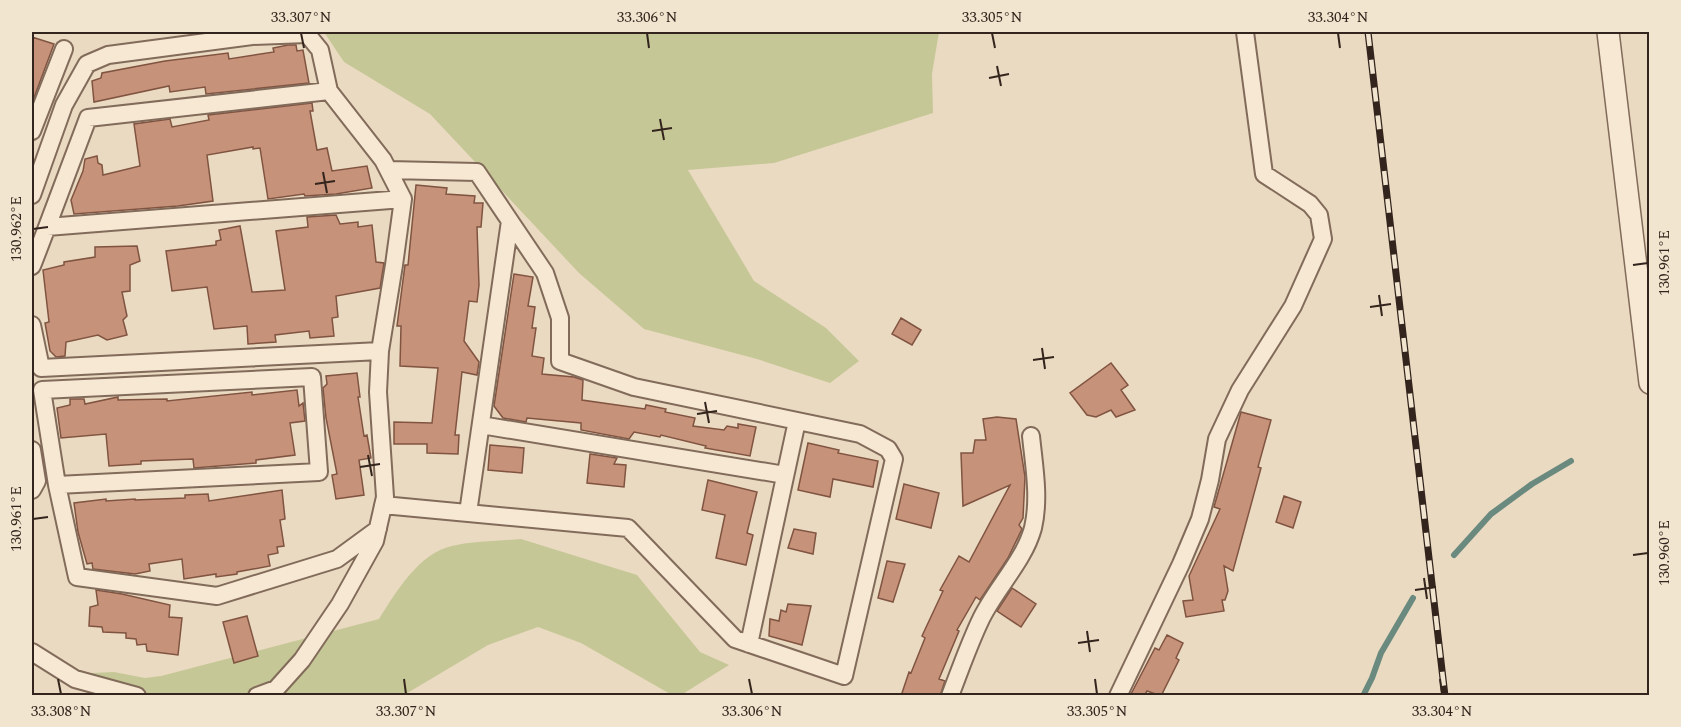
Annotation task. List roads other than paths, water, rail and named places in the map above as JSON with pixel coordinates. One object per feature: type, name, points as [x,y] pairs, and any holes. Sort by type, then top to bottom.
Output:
[{"type":"street","points":[[1118,696],[1200,519],[1217,439],[1240,390],[1293,306],[1323,239],[1319,215],[1310,204],[1264,174],[1245,32]]},
{"type":"street","points":[[1608,32],[1650,383]]},
{"type":"street","points":[[32,195],[64,105],[87,64],[108,55],[252,36],[307,34],[320,50],[329,91],[389,170],[403,199],[380,351],[378,392],[385,497],[375,541],[340,604],[302,660],[276,689],[257,696]]},
{"type":"street","points":[[32,131],[64,49]]},
{"type":"street","points":[[32,266],[88,118],[329,91]]},
{"type":"street","points":[[383,505],[627,528],[735,639],[844,676],[894,459],[888,449],[860,434],[634,387],[560,361],[560,318],[545,273],[477,172],[389,170]]},
{"type":"street","points":[[47,227],[403,199]]},
{"type":"street","points":[[468,513],[510,221]]},
{"type":"street","points":[[32,325],[40,368],[380,351]]},
{"type":"street","points":[[57,485],[319,472],[312,377],[42,390],[57,485],[77,577],[217,596],[337,559],[378,529]]},
{"type":"street","points":[[749,644],[797,421]]},
{"type":"street","points":[[481,425],[785,475]]},
{"type":"street","points":[[950,696],[980,619],[1022,554],[1032,529],[1036,497],[1031,436]]},
{"type":"street","points":[[32,450],[37,481],[32,490]]},
{"type":"street","points":[[32,652],[75,679],[137,696]]},
{"type":"waterway","points":[[1454,555],[1491,514],[1532,484],[1571,461]]},
{"type":"waterway","points":[[1363,696],[1381,653],[1413,598]]},
{"type":"railway","points":[[1368,32],[1445,696]]}]
